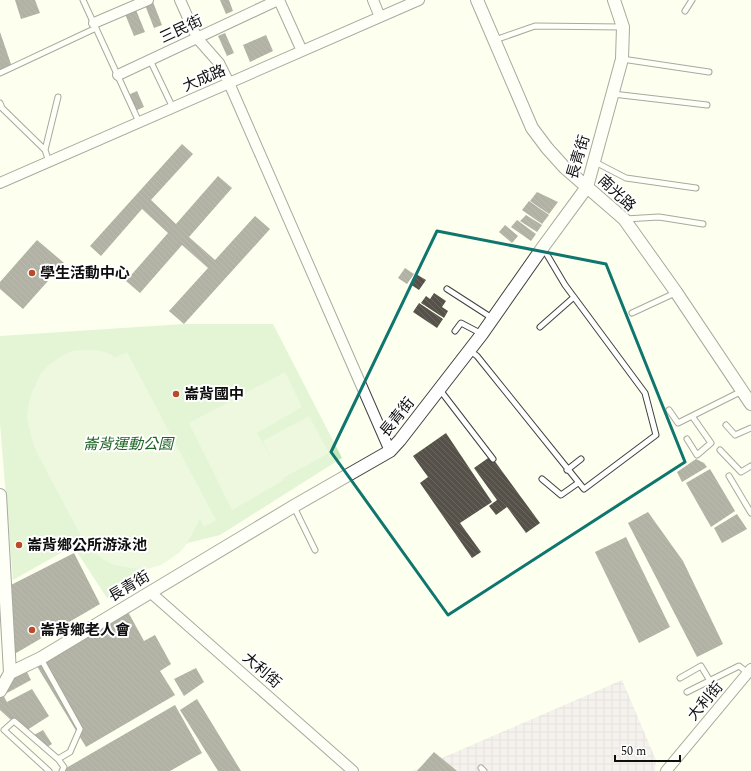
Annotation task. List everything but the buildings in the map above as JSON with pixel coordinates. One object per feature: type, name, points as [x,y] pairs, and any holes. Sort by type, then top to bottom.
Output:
[{"type":"street","points":[[95,26],[148,0]]},
{"type":"street","points":[[180,0],[197,38],[219,63],[229,83],[390,450]]},
{"type":"street","points":[[278,0],[302,51]]},
{"type":"street","name":"三民街","points":[[118,75],[278,0]]},
{"type":"street","points":[[373,0],[380,17]]},
{"type":"street","name":"大成路","points":[[0,183],[419,0]]},
{"type":"street","name":"南光路","points":[[477,0],[532,128],[547,148],[561,163],[624,219],[676,292],[751,404]]},
{"type":"street","name":"長青街","points":[[10,673],[41,658],[390,450],[482,334],[587,187],[622,59],[623,27],[614,0]]},
{"type":"street","points":[[0,495],[10,673],[0,691]]},
{"type":"street","name":"大利街","points":[[150,592],[353,771]]},
{"type":"street","name":"大利街","points":[[666,771],[749,671]]},
{"type":"lane","points":[[83,0],[139,122]]},
{"type":"lane","points":[[684,11],[692,0]]},
{"type":"lane","points":[[0,73],[95,26]]},
{"type":"lane","points":[[495,40],[535,26],[623,27]]},
{"type":"lane","points":[[622,59],[709,72]]},
{"type":"lane","points":[[150,60],[173,108]]},
{"type":"lane","points":[[613,94],[707,105]]},
{"type":"lane","points":[[45,150],[58,97]]},
{"type":"lane","points":[[0,104],[2,108],[45,150],[49,162]]},
{"type":"lane","points":[[595,162],[626,178],[696,188]]},
{"type":"lane","points":[[624,219],[660,217],[703,224]]},
{"type":"lane","points":[[469,350],[477,356],[567,470],[584,489],[656,435],[645,393],[565,285],[543,247]]},
{"type":"lane","points":[[447,289],[492,318]]},
{"type":"lane","points":[[632,313],[676,292]]},
{"type":"lane","points":[[540,327],[574,297]]},
{"type":"lane","points":[[455,331],[461,323],[482,334]]},
{"type":"lane","points":[[439,389],[492,459]]},
{"type":"lane","points":[[669,410],[678,423],[743,391]]},
{"type":"lane","points":[[687,439],[697,455],[711,443],[692,416]]},
{"type":"lane","points":[[726,425],[735,436],[751,428]]},
{"type":"lane","points":[[720,450],[741,472],[751,466]]},
{"type":"lane","points":[[567,470],[581,459]]},
{"type":"lane","points":[[729,476],[751,514]]},
{"type":"lane","points":[[542,479],[561,495],[578,483]]},
{"type":"lane","points":[[294,506],[315,550]]},
{"type":"lane","points":[[41,658],[80,729],[70,752],[58,759]]},
{"type":"lane","points":[[680,678],[701,666],[710,681]]},
{"type":"lane","points":[[687,692],[739,666],[749,671]]},
{"type":"lane","points":[[49,771],[4,730],[14,721],[58,759],[64,767],[62,771]]},
{"type":"highlighted area","points":[[437,231],[606,264],[685,462],[448,615],[331,452]]},
{"type":"shaded area","points":[[622,680],[656,760],[655,771],[412,771]]},
{"type":"green space","name":"崙背運動公園","points":[[184,324],[273,324],[342,458],[220,535],[188,543],[144,570],[107,598],[73,546],[13,580],[0,424],[0,336]]},
{"type":"green space","points":[[95,350],[107,353],[115,358],[127,352],[216,520],[204,527],[200,519],[186,545],[179,553],[161,565],[144,570],[114,565],[104,560],[87,547],[37,453],[32,440],[27,418],[29,403],[32,392],[41,373],[60,357],[72,351]]},
{"type":"green space","points":[[285,372],[302,407],[257,433],[274,462],[263,441],[309,416],[329,453],[283,478],[284,480],[232,510],[189,423]]},
{"type":"place","name":"學生活動中心","points":[[32,273]]},
{"type":"place","name":"崙背國中","points":[[176,394]]},
{"type":"place","name":"崙背鄉公所游泳池","points":[[19,545]]},
{"type":"place","name":"崙背鄉老人會","points":[[32,630]]}]
